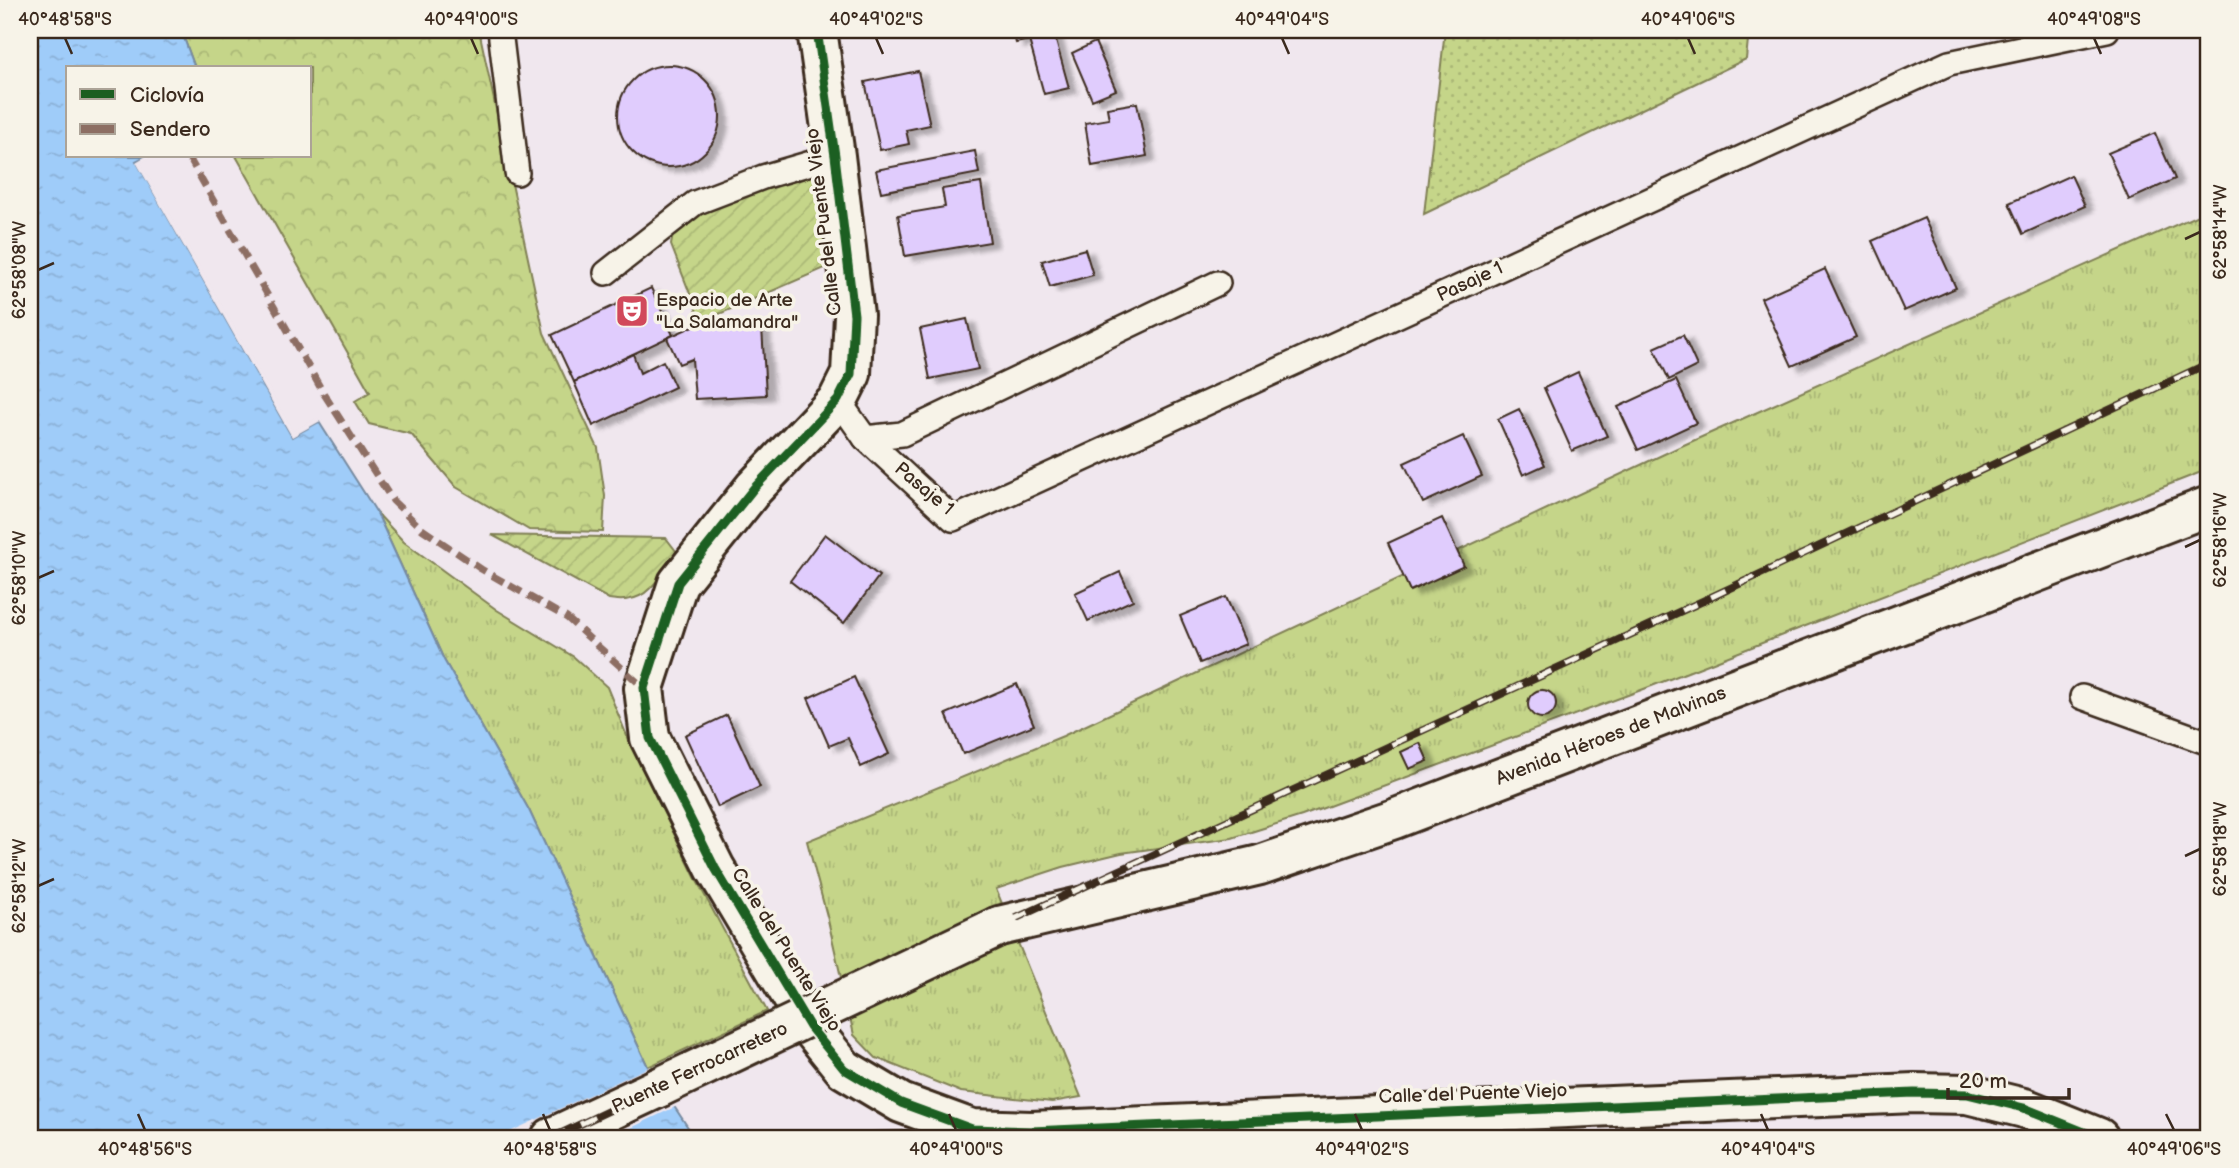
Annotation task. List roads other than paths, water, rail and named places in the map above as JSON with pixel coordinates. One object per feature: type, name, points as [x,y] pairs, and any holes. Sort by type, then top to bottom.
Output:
[{"type":"street","name":"Calle del Puente Viejo","points":[[817,30],[854,315],[851,374],[838,400],[754,488],[678,583],[644,688],[650,738],[715,867],[810,1027],[844,1069],[901,1103],[972,1129],[1031,1131],[1914,1093],[1967,1094],[2024,1108],[2099,1138]]},
{"type":"street","name":"Avenida Héroes de Malvinas","points":[[999,926],[1260,864],[1382,823],[2209,506]]},
{"type":"street","name":"Puente Ferrocarretero","points":[[551,1138],[999,926]]},
{"type":"lane","points":[[500,30],[517,173]]},
{"type":"lane","name":"Pasaje 1","points":[[865,438],[953,519],[1949,63],[2107,30]]},
{"type":"lane","points":[[606,272],[695,203],[763,177],[835,156]]},
{"type":"lane","points":[[838,400],[865,438],[902,434],[1218,283]]},
{"type":"lane","points":[[2082,697],[2209,743]]},
{"type":"water","points":[[30,30],[181,30],[194,66],[66,66],[66,158],[142,158],[136,161],[292,437],[319,422],[377,513],[444,660],[529,810],[648,1067],[695,1138],[30,1138]]},
{"type":"railway","points":[[551,1138],[999,926],[1705,600],[2209,363]]},
{"type":"place","name":"Espacio de Arte \"La Salamandra\"","points":[[632,311]]}]
